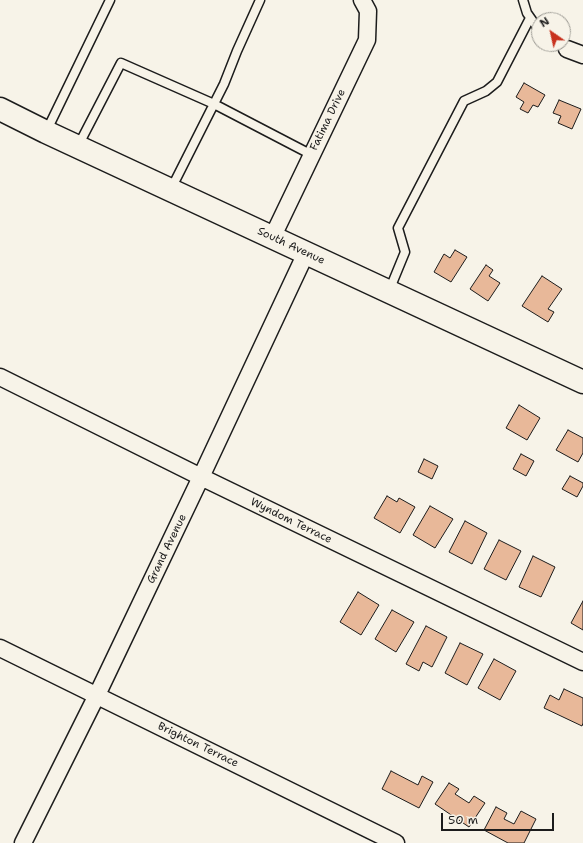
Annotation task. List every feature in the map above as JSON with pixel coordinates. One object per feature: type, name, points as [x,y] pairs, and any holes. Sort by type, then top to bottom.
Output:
[{"type":"street","name":"Fatima Drive","points":[[272,238],[367,40],[368,11],[362,0]]},
{"type":"street","points":[[571,50],[583,55]]},
{"type":"street","name":"South Avenue","points":[[0,109],[272,238],[583,382]]},
{"type":"street","name":"Grand Avenue","points":[[23,843],[97,695],[306,253]]},
{"type":"street","name":"Wyndom Terrace","points":[[0,377],[201,477],[583,662]]},
{"type":"street","name":"Brighton Terrace","points":[[0,648],[396,843]]},
{"type":"lane","points":[[46,132],[110,0]]},
{"type":"lane","points":[[171,190],[224,84],[260,0]]},
{"type":"lane","points":[[389,292],[405,252],[398,228],[464,101],[486,91],[497,82],[530,18],[523,0]]},
{"type":"lane","points":[[78,147],[121,63],[214,104],[312,155]]},
{"type":"building","points":[[524,83],[545,95],[538,107],[533,105],[528,113],[520,109],[524,102],[516,97]]},
{"type":"building","points":[[559,100],[581,109],[572,129],[558,123],[561,116],[553,113]]},
{"type":"building","points":[[455,250],[467,257],[451,282],[434,272],[444,254],[450,258]]},
{"type":"building","points":[[486,265],[493,270],[489,276],[500,283],[488,301],[470,289]]},
{"type":"building","points":[[542,276],[562,289],[548,309],[554,312],[548,322],[522,306]]},
{"type":"building","points":[[519,405],[540,418],[527,440],[506,428]]},
{"type":"building","points":[[568,430],[583,438],[583,453],[578,462],[556,450]]},
{"type":"building","points":[[521,454],[534,461],[526,476],[513,469]]},
{"type":"building","points":[[424,459],[438,466],[432,479],[418,472]]},
{"type":"building","points":[[570,476],[583,483],[577,497],[562,489]]},
{"type":"building","points":[[387,496],[397,502],[399,498],[415,507],[400,533],[374,518]]},
{"type":"building","points":[[430,506],[453,519],[435,548],[413,535]]},
{"type":"building","points":[[465,521],[487,533],[472,564],[449,552]]},
{"type":"building","points":[[499,540],[521,551],[506,580],[484,569]]},
{"type":"building","points":[[533,556],[555,567],[541,597],[519,587]]},
{"type":"building","points":[[358,592],[379,605],[361,635],[340,622]]},
{"type":"building","points":[[583,601],[583,630],[571,623]]},
{"type":"building","points":[[392,610],[414,622],[396,652],[375,639]]},
{"type":"building","points":[[426,626],[447,637],[432,667],[423,662],[419,671],[406,664]]},
{"type":"building","points":[[460,643],[483,654],[467,685],[445,673]]},
{"type":"building","points":[[494,659],[516,671],[500,700],[478,688]]},
{"type":"building","points":[[564,689],[583,698],[582,726],[544,708],[550,695],[559,700]]},
{"type":"building","points":[[391,771],[418,785],[422,776],[433,782],[419,808],[382,789]]},
{"type":"building","points":[[449,783],[459,789],[455,794],[469,803],[474,796],[485,803],[469,827],[435,804]]},
{"type":"building","points":[[496,807],[507,813],[504,819],[514,824],[521,811],[536,819],[524,843],[508,843],[484,830]]}]
